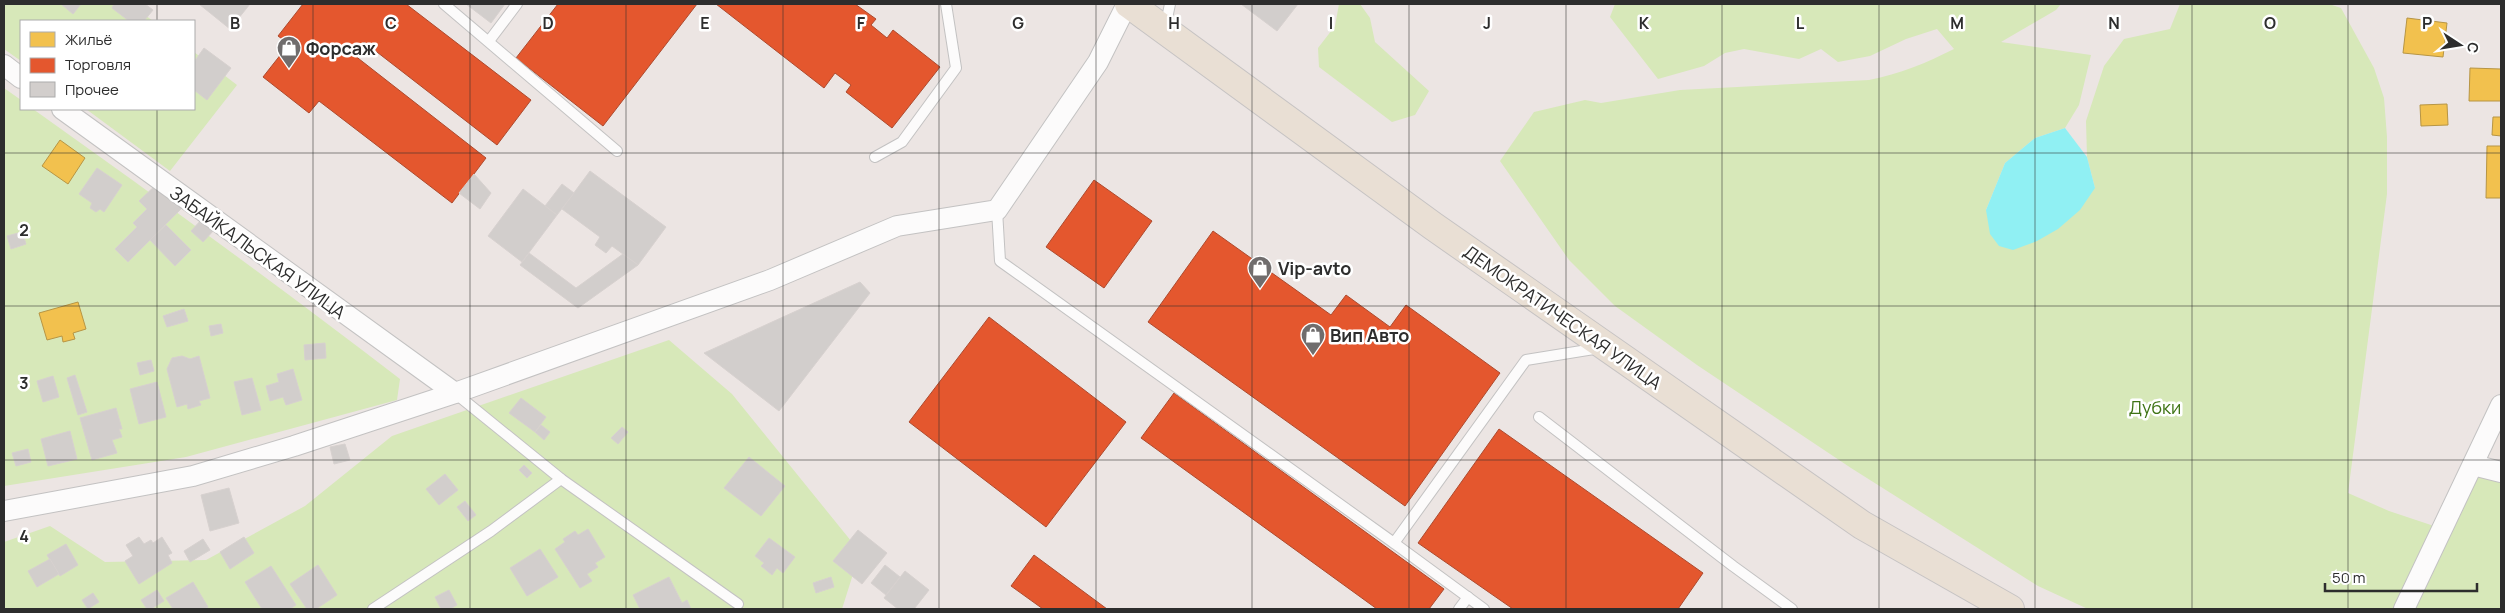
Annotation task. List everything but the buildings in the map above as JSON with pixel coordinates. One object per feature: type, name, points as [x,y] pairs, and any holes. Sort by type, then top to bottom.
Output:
[{"type":"main road","name":"ДЕМОКРАТИЧЕСКАЯ УЛИЦА","points":[[1128,4],[1167,16],[1433,226],[1862,525],[2010,609]]},
{"type":"street","points":[[4,510],[193,476],[454,393],[770,280],[897,226],[997,210],[1098,62],[1128,4]]},
{"type":"street","points":[[4,65],[20,77]]},
{"type":"street","name":"ЗАБАЙКАЛЬСКАЯ УЛИЦА","points":[[63,110],[454,393]]},
{"type":"street","points":[[2404,609],[2501,404]]},
{"type":"street","points":[[2473,465],[2501,472]]},
{"type":"lane","points":[[444,4],[489,40],[617,151]]},
{"type":"lane","points":[[489,40],[517,4]]},
{"type":"lane","points":[[874,157],[902,142],[956,68],[946,4]]},
{"type":"lane","points":[[997,210],[1000,261],[1484,609]]},
{"type":"lane","points":[[1394,543],[1526,360],[1604,347]]},
{"type":"lane","points":[[454,393],[561,479],[738,604]]},
{"type":"lane","points":[[1539,418],[1792,609]]},
{"type":"lane","points":[[373,609],[491,532],[561,479]]},
{"type":"lane","points":[[1459,609],[1468,597]]},
{"type":"green space","points":[[4,4],[130,4],[152,20],[20,20],[20,60],[4,49]]},
{"type":"green space","points":[[1339,4],[1360,4],[1370,18],[1375,42],[1429,91],[1415,115],[1392,122],[1319,67],[1318,48],[1335,26]]},
{"type":"green space","name":"Дубки","points":[[1615,4],[2061,4],[2056,10],[2001,42],[2091,55],[2079,105],[2065,128],[2035,138],[2005,163],[1986,210],[2095,188],[2087,157],[2086,121],[2104,66],[2124,39],[2170,29],[2180,4],[2329,4],[2341,8],[2374,68],[2384,98],[2387,137],[2387,194],[2348,493],[2389,511],[2452,532],[2477,475],[2501,478],[2501,609],[2088,609],[2038,586],[1851,468],[1697,365],[1615,306],[1569,260],[1500,161],[1534,112],[1585,100],[1601,103],[1680,90],[1869,80],[1913,68],[1954,49],[1937,29],[1906,39],[1870,56],[1838,62],[1821,49],[1799,59],[1744,49],[1725,53],[1704,66],[1658,79],[1610,17]]},
{"type":"green space","points":[[195,53],[237,85],[170,171],[87,110],[195,110]]},
{"type":"green space","points":[[4,88],[20,99],[20,110],[34,110],[218,242],[400,379],[397,400],[186,457],[4,486]]},
{"type":"green space","points":[[669,340],[732,394],[860,552],[842,609],[4,609],[4,542],[50,526],[105,562],[206,560],[305,506],[392,436]]},
{"type":"water","points":[[2065,128],[2087,157],[2095,188],[2080,210],[2058,229],[2037,241],[2013,250],[1999,246],[1990,234],[1986,210],[2005,163],[2035,138]]},
{"type":"place","name":"Форсаж","points":[[289,69]]},
{"type":"place","name":"Vip-avto","points":[[1260,289]]},
{"type":"place","name":"Вип Авто","points":[[1313,356]]}]
